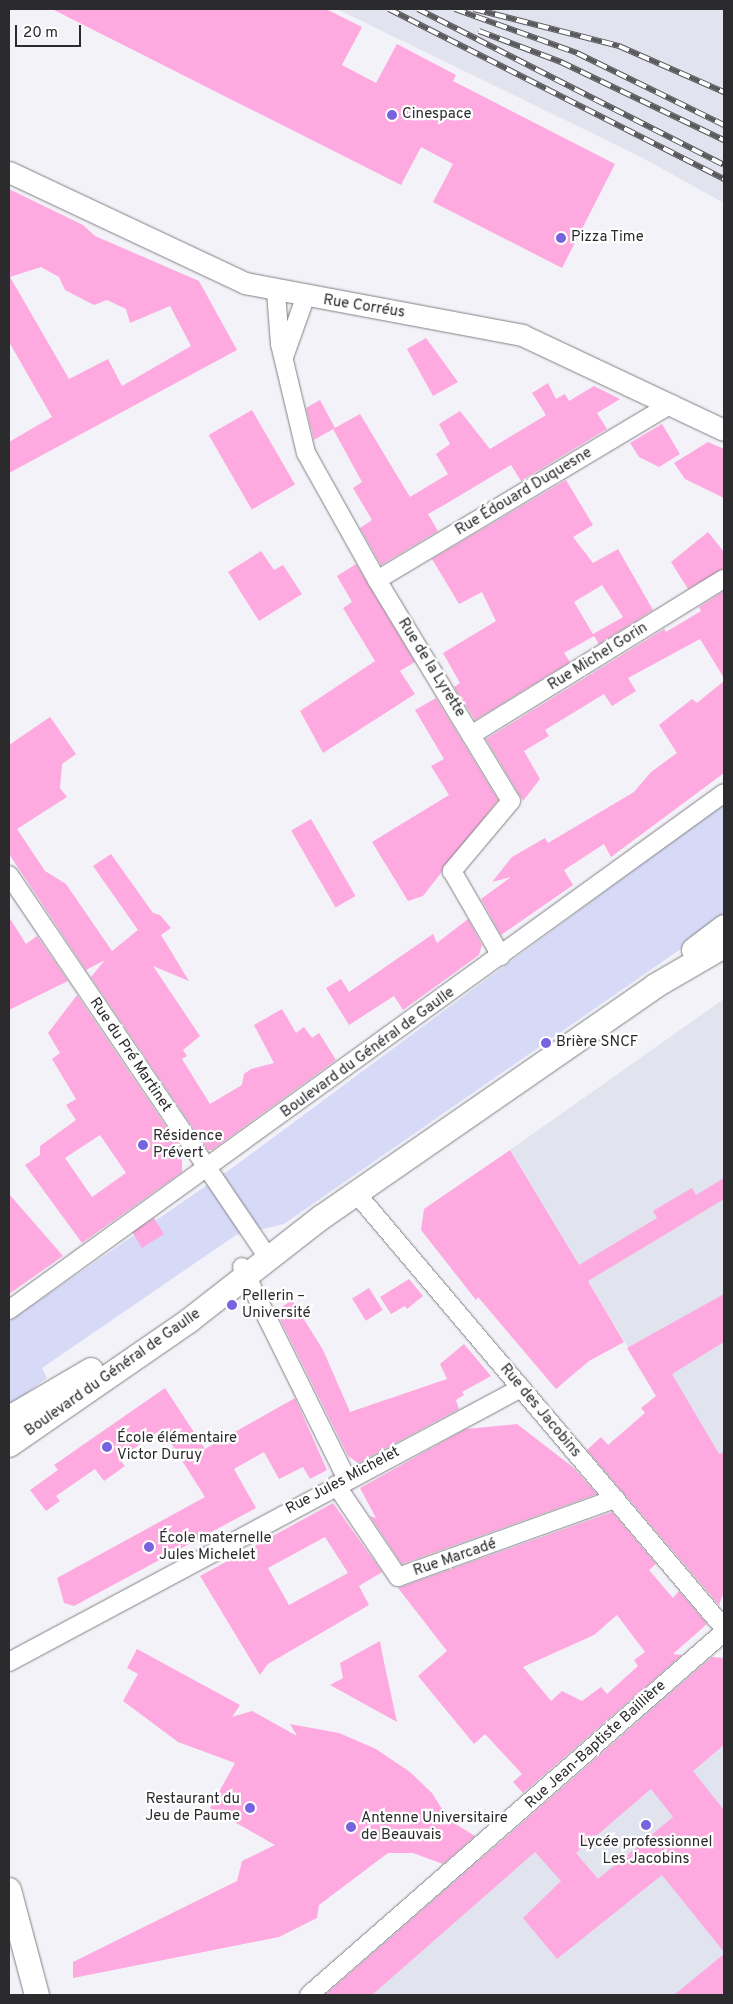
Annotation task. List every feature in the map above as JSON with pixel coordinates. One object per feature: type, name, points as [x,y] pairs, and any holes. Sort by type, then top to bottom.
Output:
[{"type":"main road","points":[[655,986],[724,927]]},
{"type":"main road","points":[[356,1193],[655,986],[724,946]]},
{"type":"main road","name":"Boulevard du Général de Gaulle","points":[[9,1445],[266,1256],[356,1193]]},
{"type":"main road","points":[[9,1418],[106,1361],[244,1272]]},
{"type":"main road","points":[[9,1890],[18,1947],[38,1995]]},
{"type":"street","name":"Rue Corréus","points":[[9,172],[219,272],[276,292],[522,335],[724,430]]},
{"type":"street","name":"Rue de la Lyrette","points":[[276,292],[284,360],[306,453],[377,580],[472,734],[510,801],[452,871],[501,956]]},
{"type":"street","points":[[284,360],[306,298]]},
{"type":"street","name":"Rue Édouard Duquesne","points":[[377,580],[671,404]]},
{"type":"street","name":"Rue Michel Gorin","points":[[472,734],[724,579]]},
{"type":"street","name":"Boulevard du Général de Gaulle","points":[[9,1310],[207,1170],[724,793]]},
{"type":"street","name":"Rue du Pré Martinet","points":[[9,875],[266,1256]]},
{"type":"street","name":"Rue des Jacobins","points":[[356,1193],[724,1630]]},
{"type":"street","name":"Rue Marcadé","points":[[244,1272],[342,1482],[398,1577],[615,1499]]},
{"type":"street","name":"Rue Jules Michelet","points":[[9,1662],[342,1482],[521,1388]]},
{"type":"street","name":"Rue Jean-Baptiste Baillière","points":[[309,1995],[724,1630]]},
{"type":"street","points":[[18,1947],[49,1995]]},
{"type":"shaded area","points":[[337,9],[724,9],[724,203],[639,156]]},
{"type":"shaded area","points":[[724,803],[724,919],[284,1224],[236,1235],[42,1368],[47,1378],[9,1406],[9,1321],[232,1168]]},
{"type":"shaded area","points":[[724,999],[724,1508],[510,1150]]},
{"type":"shaded area","name":"Lycée professionnel Les Jacobins","points":[[711,1657],[724,1659],[724,1995],[325,1995],[478,1860],[497,1883],[662,1746],[639,1719]]},
{"type":"building","name":"Cinespace","points":[[52,9],[326,9],[362,27],[342,65],[376,83],[397,44],[456,75],[453,81],[615,164],[562,268],[433,202],[453,164],[421,147],[401,185]]},
{"type":"building","points":[[9,189],[83,225],[95,236],[199,281],[237,350],[9,473],[9,442],[52,417],[9,342]],"holes":[[[41,267],[59,277],[65,290],[94,305],[107,300],[126,309],[130,323],[170,306],[191,346],[122,386],[108,359],[69,379],[10,277]]]},
{"type":"building","points":[[426,338],[458,382],[433,396],[407,349]]},
{"type":"building","points":[[548,383],[556,399],[565,394],[569,401],[594,386],[620,399],[597,413],[607,429],[521,481],[511,465],[428,514],[438,531],[381,565],[360,528],[372,520],[353,488],[362,482],[333,429],[360,414],[410,497],[448,474],[436,454],[450,444],[439,424],[460,411],[490,449],[546,415],[532,393]]},
{"type":"building","points":[[320,400],[335,428],[314,440],[306,408]]},
{"type":"building","points":[[252,410],[295,484],[252,509],[209,435]]},
{"type":"building","points":[[662,424],[680,454],[659,467],[639,457],[630,443]]},
{"type":"building","points":[[708,442],[724,449],[724,498],[685,479],[674,463]]},
{"type":"building","points":[[566,480],[593,525],[573,537],[593,563],[618,549],[653,610],[599,644],[594,636],[564,653],[570,662],[475,720],[454,687],[460,683],[443,653],[496,621],[482,592],[459,604],[432,559]],"holes":[[[602,585],[623,617],[593,634],[574,602]]]},
{"type":"building","points":[[708,532],[724,552],[724,568],[688,589],[671,562]]},
{"type":"building","points":[[261,551],[274,570],[283,565],[302,594],[259,621],[228,572]]},
{"type":"building","points":[[356,564],[415,662],[400,671],[415,694],[323,753],[300,711],[375,661],[343,608],[352,602],[337,576]]},
{"type":"building","points":[[724,591],[724,678],[700,639],[628,678],[636,691],[612,706],[604,694],[545,730],[549,736],[524,751],[540,779],[523,801],[486,739],[664,629],[666,632],[701,611],[699,607]]},
{"type":"building","points":[[724,681],[724,773],[611,857],[604,844],[564,870],[573,885],[501,935],[481,899],[511,877],[492,882],[512,857],[545,838],[548,843],[634,792],[651,772],[677,753],[659,725],[692,699],[697,703]]},
{"type":"building","points":[[436,698],[498,800],[423,896],[408,901],[372,842],[449,795],[431,766],[444,759],[415,710]]},
{"type":"building","points":[[50,717],[76,754],[62,764],[60,788],[67,797],[17,829],[45,871],[66,884],[112,951],[138,930],[93,866],[111,854],[153,913],[160,915],[171,928],[161,935],[189,981],[153,966],[200,1036],[183,1050],[187,1056],[182,1059],[210,1104],[242,1085],[244,1074],[251,1069],[274,1063],[254,1025],[282,1009],[296,1033],[304,1027],[312,1038],[319,1033],[336,1060],[212,1150],[208,1150],[91,977],[105,960],[86,970],[9,854],[9,745]]},
{"type":"building","points":[[311,819],[356,896],[336,908],[291,831]]},
{"type":"building","points":[[9,917],[26,944],[37,936],[68,981],[9,1010]]},
{"type":"building","points":[[468,919],[482,945],[479,955],[403,1010],[394,996],[349,1025],[326,988],[341,979],[349,992],[433,934],[437,943]]},
{"type":"building","points":[[77,995],[182,1150],[182,1172],[82,1243],[25,1165],[40,1155],[40,1146],[76,1120],[66,1105],[76,1099],[52,1059],[60,1053],[48,1033]],"holes":[[[100,1135],[126,1173],[92,1197],[65,1158]]]},
{"type":"building","points":[[510,1150],[579,1265],[657,1218],[653,1211],[692,1188],[696,1195],[724,1178],[724,1199],[588,1281],[624,1342],[589,1361],[556,1389],[478,1297],[476,1300],[421,1230],[424,1209]]},
{"type":"building","points":[[9,1194],[63,1256],[9,1294]]},
{"type":"building","points":[[154,1218],[164,1234],[142,1248],[132,1232]]},
{"type":"building","points":[[409,1279],[423,1296],[407,1309],[405,1306],[391,1314],[380,1297]]},
{"type":"building","points":[[369,1288],[383,1310],[366,1321],[352,1299]]},
{"type":"building","points":[[724,1294],[724,1342],[672,1374],[719,1454],[724,1452],[724,1592],[719,1605],[587,1450],[601,1437],[608,1445],[645,1413],[641,1408],[656,1396],[627,1348]]},
{"type":"building","points":[[292,1300],[323,1350],[350,1412],[447,1379],[440,1364],[464,1344],[491,1376],[462,1392],[464,1395],[456,1400],[459,1409],[358,1463],[348,1456],[276,1311]]},
{"type":"building","points":[[165,1388],[205,1449],[295,1398],[327,1470],[310,1479],[303,1467],[279,1479],[264,1452],[234,1469],[256,1508],[74,1606],[64,1603],[57,1578],[205,1497],[162,1429],[119,1459],[125,1466],[104,1481],[95,1469],[56,1496],[60,1501],[46,1511],[30,1490],[58,1470],[54,1465]]},
{"type":"building","points":[[517,1424],[574,1468],[597,1494],[402,1564],[370,1516],[376,1518],[360,1488],[466,1429]]},
{"type":"building","points":[[333,1503],[382,1572],[359,1586],[369,1605],[268,1664],[260,1675],[200,1576]],"holes":[[[325,1537],[348,1573],[289,1605],[268,1568]]]},
{"type":"building","points":[[612,1512],[656,1564],[649,1570],[673,1598],[679,1591],[707,1624],[673,1654],[682,1655],[523,1793],[513,1782],[522,1774],[485,1734],[474,1744],[418,1676],[447,1651],[398,1588]],"holes":[[[617,1615],[645,1652],[634,1660],[638,1666],[607,1694],[601,1687],[582,1701],[562,1691],[551,1701],[523,1667],[594,1635]]]},
{"type":"building","points":[[380,1641],[397,1722],[330,1685],[343,1678],[340,1663]]},
{"type":"building","name":"Antenne Universitaire de Beauvais","points":[[137,1649],[240,1705],[232,1717],[252,1711],[297,1736],[290,1724],[339,1733],[376,1749],[410,1772],[432,1793],[449,1820],[475,1836],[443,1864],[413,1853],[388,1853],[319,1905],[317,1918],[279,1937],[73,1978],[73,1962],[237,1881],[242,1861],[275,1845],[210,1808],[235,1763],[178,1742],[123,1701],[138,1674],[127,1668]]},
{"type":"building","points":[[712,1657],[724,1658],[724,1745],[693,1771],[724,1810],[724,1952],[662,1875],[557,1959],[523,1918],[561,1881],[535,1852],[372,1995],[325,1995]],"holes":[[[651,1789],[673,1817],[598,1879],[576,1853]]]},
{"type":"building","points":[[724,1954],[724,1995],[674,1995]]},
{"type":"railway","points":[[389,9],[724,179]]},
{"type":"railway","points":[[418,9],[724,165]]},
{"type":"railway","points":[[455,9],[577,53],[724,125]]},
{"type":"railway","points":[[474,9],[619,46],[724,92]]},
{"type":"railway","points":[[479,31],[561,62],[724,140]]},
{"type":"place","name":"Cinespace","points":[[392,115]]},
{"type":"place","name":"Pizza Time","points":[[561,238]]},
{"type":"place","name":"Brière SNCF","points":[[546,1043]]},
{"type":"place","name":"Résidence Prévert","points":[[143,1145]]},
{"type":"place","name":"Pellerin – Université","points":[[232,1305]]},
{"type":"place","name":"École élémentaire Victor Duruy","points":[[107,1447]]},
{"type":"place","name":"École maternelle Jules Michelet","points":[[149,1547]]},
{"type":"place","name":"Restaurant du Jeu de Paume","points":[[250,1808]]},
{"type":"place","name":"Lycée professionnel Les Jacobins","points":[[646,1825]]},
{"type":"place","name":"Antenne Universitaire de Beauvais","points":[[351,1827]]}]
